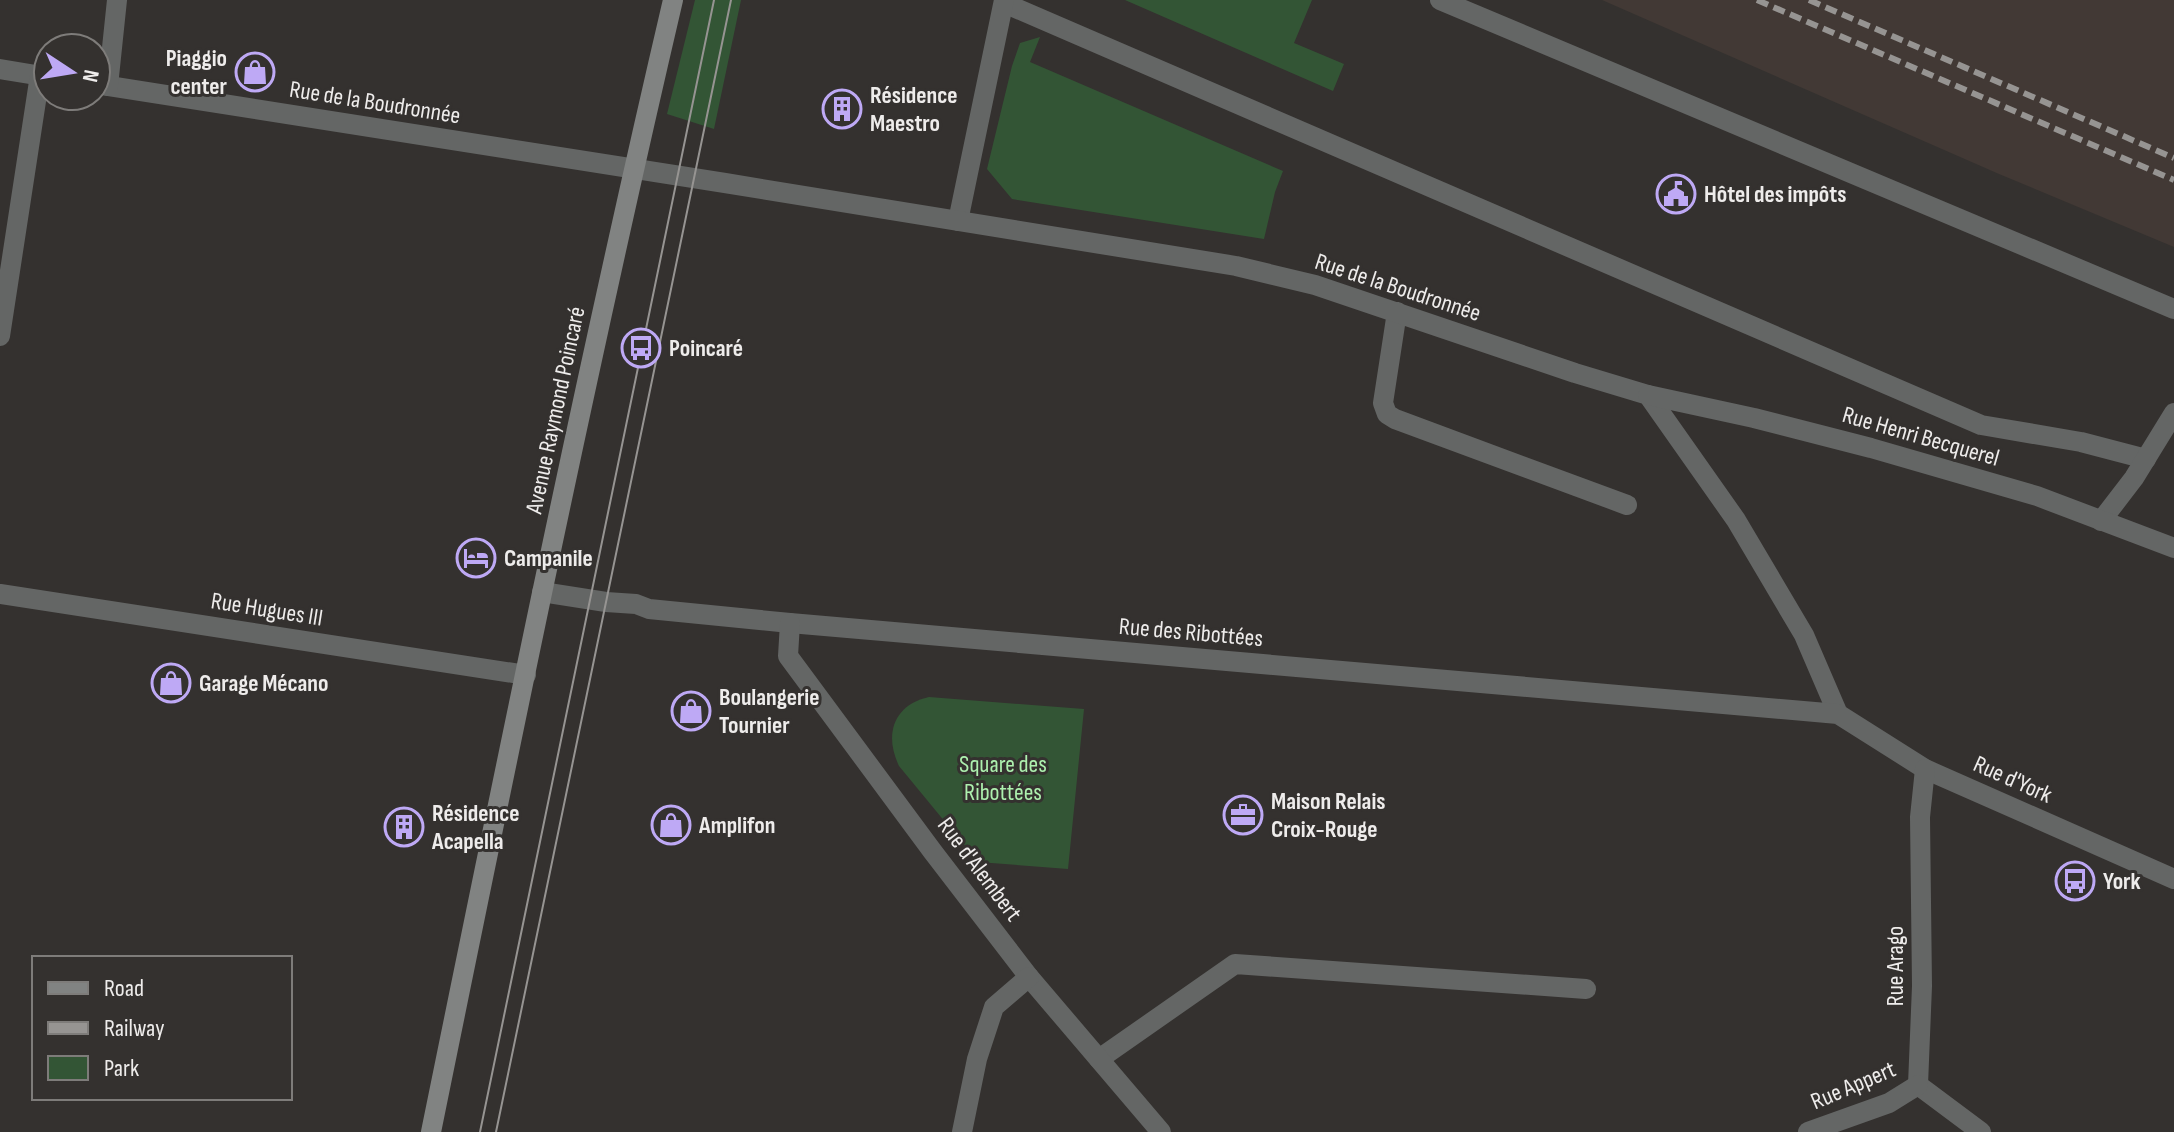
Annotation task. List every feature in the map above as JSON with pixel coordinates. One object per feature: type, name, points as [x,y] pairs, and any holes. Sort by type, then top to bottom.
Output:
[{"type":"main road","name":"Avenue Raymond Poincaré","points":[[431,1132],[542,592],[673,0]]},
{"type":"street","name":"Rue de la Boudronnée","points":[[111,32],[117,0]]},
{"type":"street","points":[[1440,0],[2174,309]]},
{"type":"street","points":[[958,221],[1004,1],[1981,425],[2081,442],[2146,459]]},
{"type":"street","points":[[0,69],[32,74]]},
{"type":"street","name":"Rue de la Boudronnée","points":[[112,87],[1236,266],[1315,285],[1648,395]]},
{"type":"street","points":[[0,336],[38,112]]},
{"type":"street","points":[[1397,312],[1383,403],[1387,414],[1627,505]]},
{"type":"street","points":[[1648,395],[1736,520],[1804,635],[1838,714]]},
{"type":"street","name":"Rue Henri Becquerel","points":[[1648,395],[1871,448],[2037,496],[2174,548]]},
{"type":"street","points":[[2101,521],[2146,459],[2174,413]]},
{"type":"street","name":"Rue des Ribottées","points":[[542,592],[636,604],[649,609],[790,623],[1838,714]]},
{"type":"street","name":"Rue Hugues III","points":[[0,594],[526,675]]},
{"type":"street","name":"Rue d'Alembert","points":[[790,623],[788,656],[1029,977],[1161,1132]]},
{"type":"street","name":"Rue d'York","points":[[1838,714],[1925,769],[2174,879]]},
{"type":"street","name":"Rue Arago","points":[[1918,1085],[1922,986],[1920,817],[1925,769]]},
{"type":"street","points":[[1099,1059],[1235,964],[1586,989]]},
{"type":"street","points":[[962,1132],[977,1059],[994,1007],[1029,977]]},
{"type":"street","points":[[1918,1085],[1981,1132]]},
{"type":"street","name":"Rue Appert","points":[[1808,1132],[1889,1103],[1918,1085]]},
{"type":"shaded area","points":[[1602,0],[2174,0],[2174,247],[1999,174]]},
{"type":"green space","points":[[695,0],[741,0],[714,129],[667,114]]},
{"type":"green space","points":[[1125,0],[1312,0],[1294,43],[1344,64],[1333,91]]},
{"type":"green space","points":[[1040,37],[1030,62],[1283,171],[1264,239],[1012,199],[987,169],[1020,43]]},
{"type":"green space","name":"Square des Ribottées","points":[[929,697],[1084,709],[1068,869],[978,862],[899,766],[892,743],[895,723],[907,707]]},
{"type":"tram line","points":[[480,1132],[714,0]]},
{"type":"tram line","points":[[496,1132],[731,0]]},
{"type":"railway","points":[[1757,0],[2174,180]]},
{"type":"railway","points":[[1809,0],[2174,158]]},
{"type":"place","name":"Piaggio center","points":[[255,72]]},
{"type":"place","name":"Résidence Maestro","points":[[842,109]]},
{"type":"place","name":"Hôtel des impôts","points":[[1676,194]]},
{"type":"place","name":"Poincaré","points":[[641,348]]},
{"type":"place","name":"Campanile","points":[[476,558]]},
{"type":"place","name":"Garage Mécano","points":[[171,683]]},
{"type":"place","name":"Boulangerie Tournier","points":[[691,711]]},
{"type":"place","name":"Maison Relais Croix-Rouge","points":[[1243,815]]},
{"type":"place","name":"Amplifon","points":[[671,825]]},
{"type":"place","name":"Résidence Acapella","points":[[404,827]]},
{"type":"place","name":"York","points":[[2075,881]]}]
